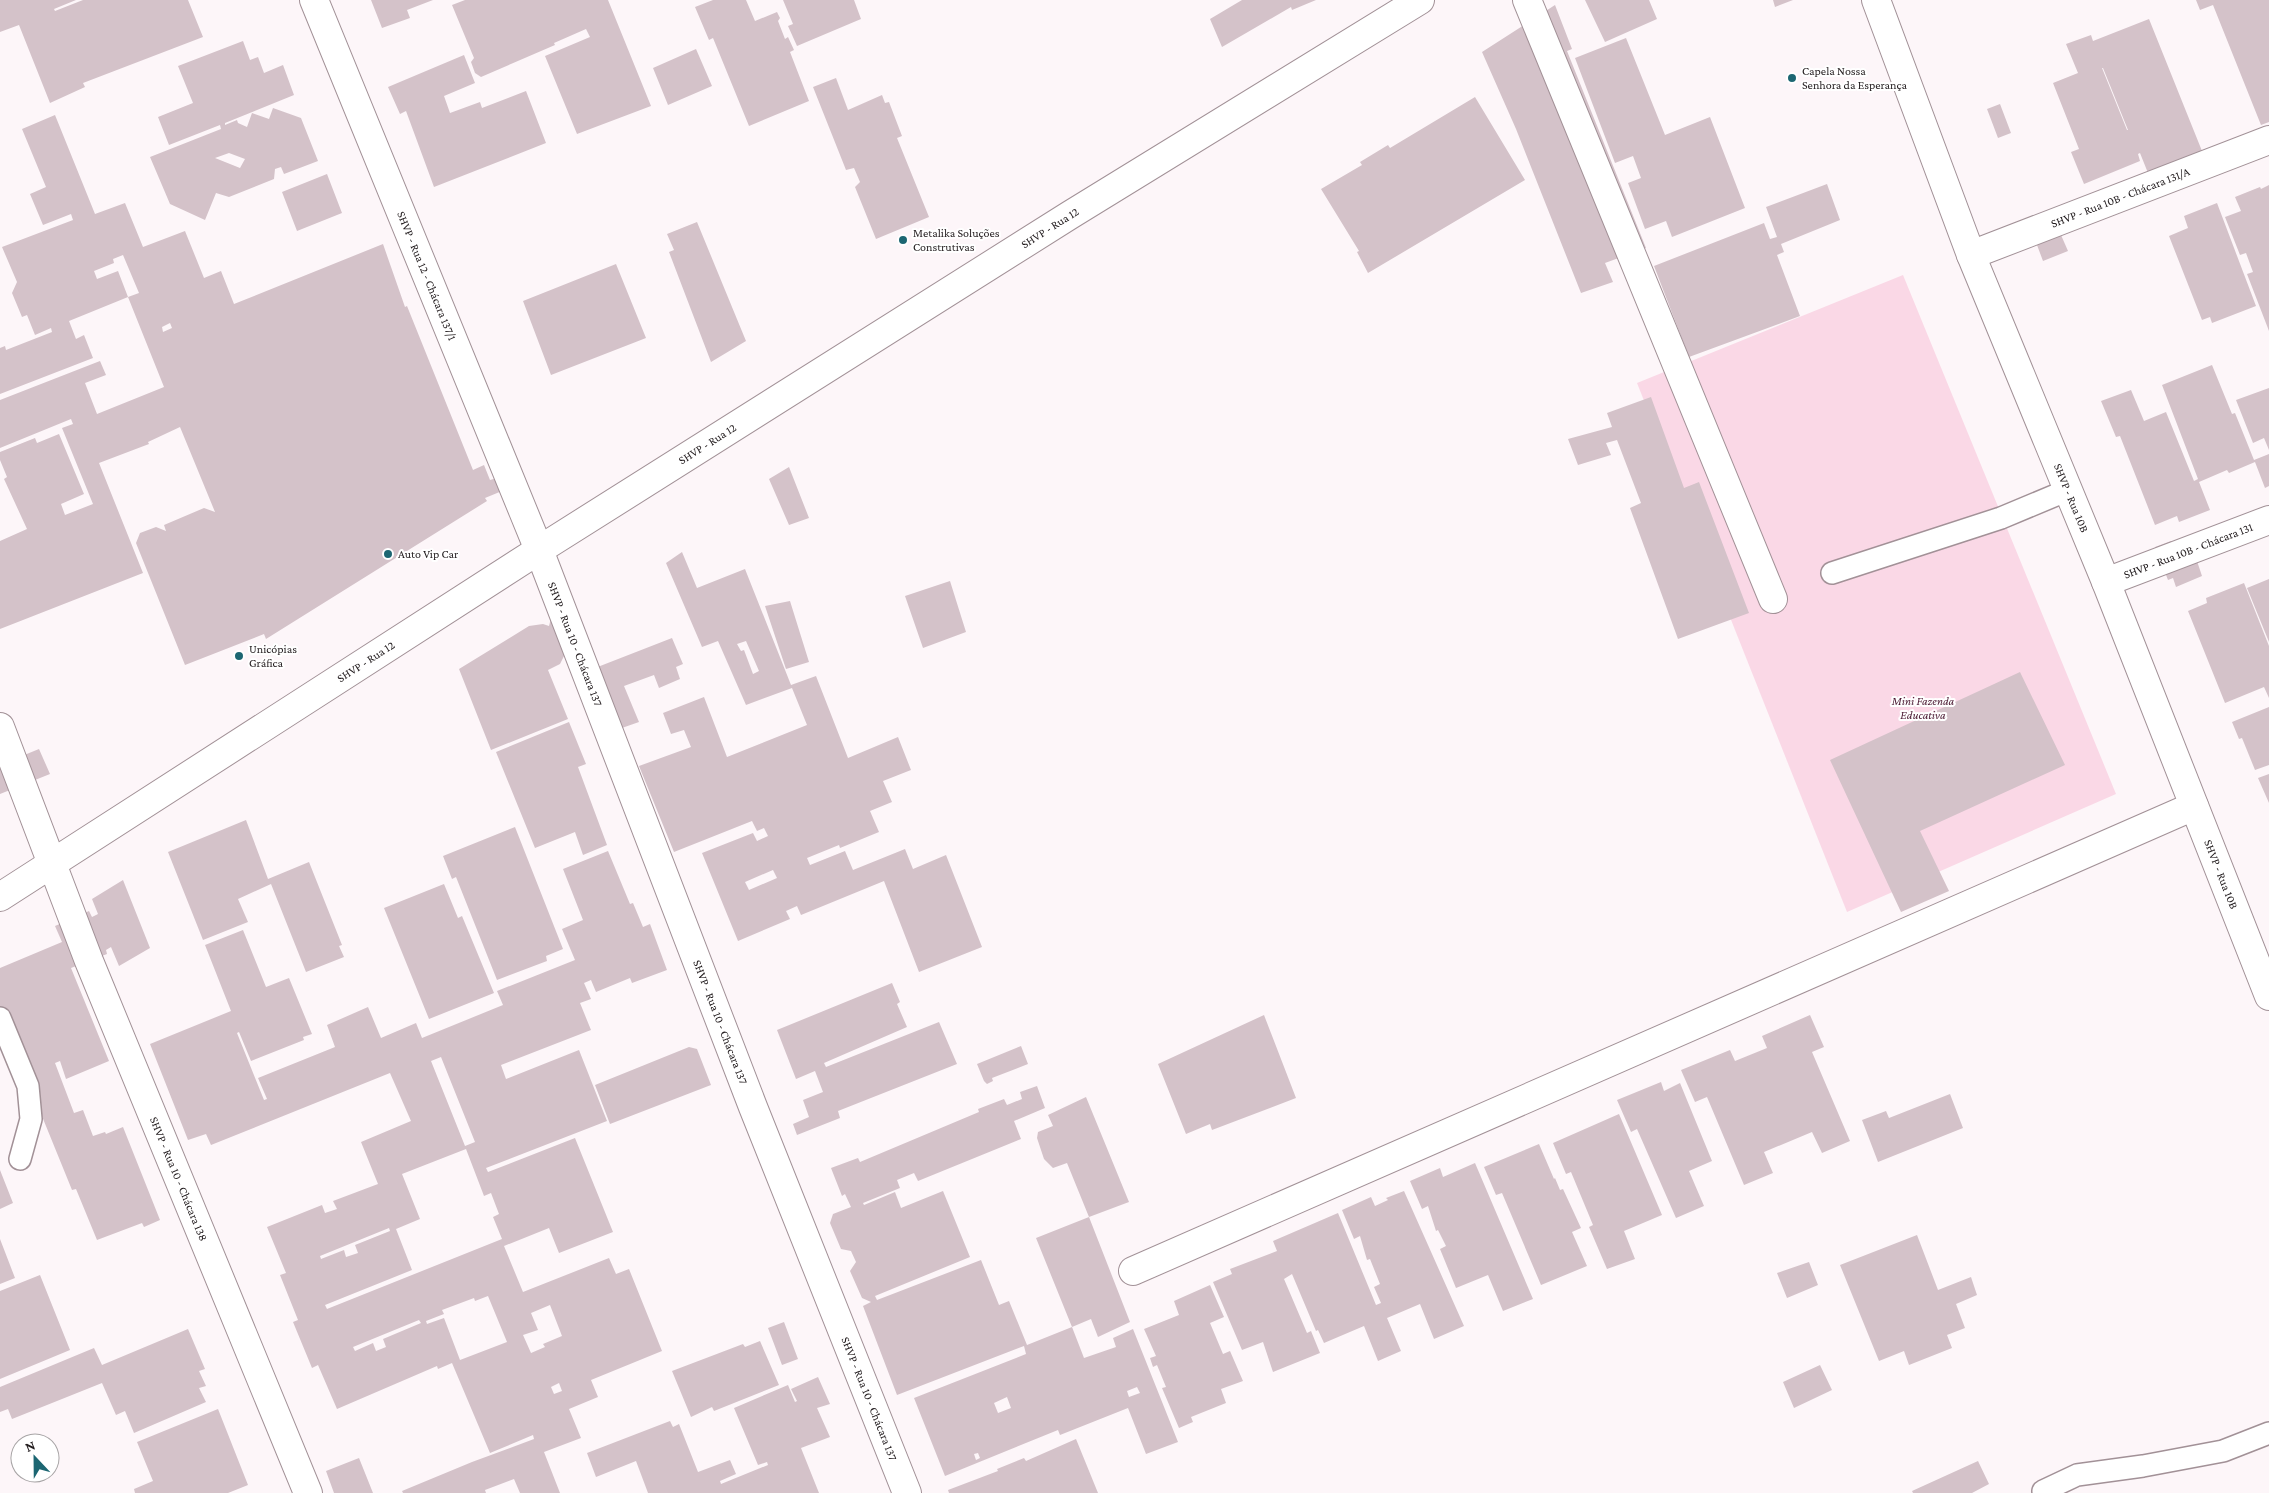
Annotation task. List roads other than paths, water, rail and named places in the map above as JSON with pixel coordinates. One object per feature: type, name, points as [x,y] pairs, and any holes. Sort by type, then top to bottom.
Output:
[{"type":"street","name":"SHVP - Rua 12 - Chácara 137/1","points":[[314,0],[539,550]]},
{"type":"street","name":"SHVP - Rua 12","points":[[0,898],[539,550],[1070,214],[1420,0]]},
{"type":"street","points":[[1526,0],[1773,600]]},
{"type":"street","name":"SHVP - Rua 10B","points":[[1876,0],[1971,255],[2106,582],[2269,996]]},
{"type":"street","name":"SHVP - Rua 10B - Chácara 131/A","points":[[1971,255],[2269,140]]},
{"type":"street","name":"SHVP - Rua 10B - Chácara 131","points":[[2106,582],[2269,520]]},
{"type":"street","name":"SHVP - Rua 10 - Chácara 137","points":[[539,550],[749,1098],[907,1493]]},
{"type":"street","name":"SHVP - Rua 10 - Chácara 138","points":[[0,727],[89,961],[308,1493]]},
{"type":"street","points":[[1133,1271],[2194,806]]},
{"type":"lane","points":[[1832,573],[2001,518],[2068,490]]},
{"type":"lane","points":[[0,1018],[28,1086],[31,1119],[20,1159]]},
{"type":"lane","points":[[2043,1491],[2077,1475],[2143,1466],[2223,1451],[2269,1433]]},
{"type":"place","name":"Capela Nossa Senhora da Esperança","points":[[1792,78]]},
{"type":"place","name":"Metalika Soluções Construtivas","points":[[903,240]]},
{"type":"place","name":"Auto Vip Car","points":[[388,554]]},
{"type":"place","name":"Unicópias Gráfica","points":[[239,656]]},
{"type":"park label","name":"Mini Fazenda Educativa","points":[[1923,708]]}]
